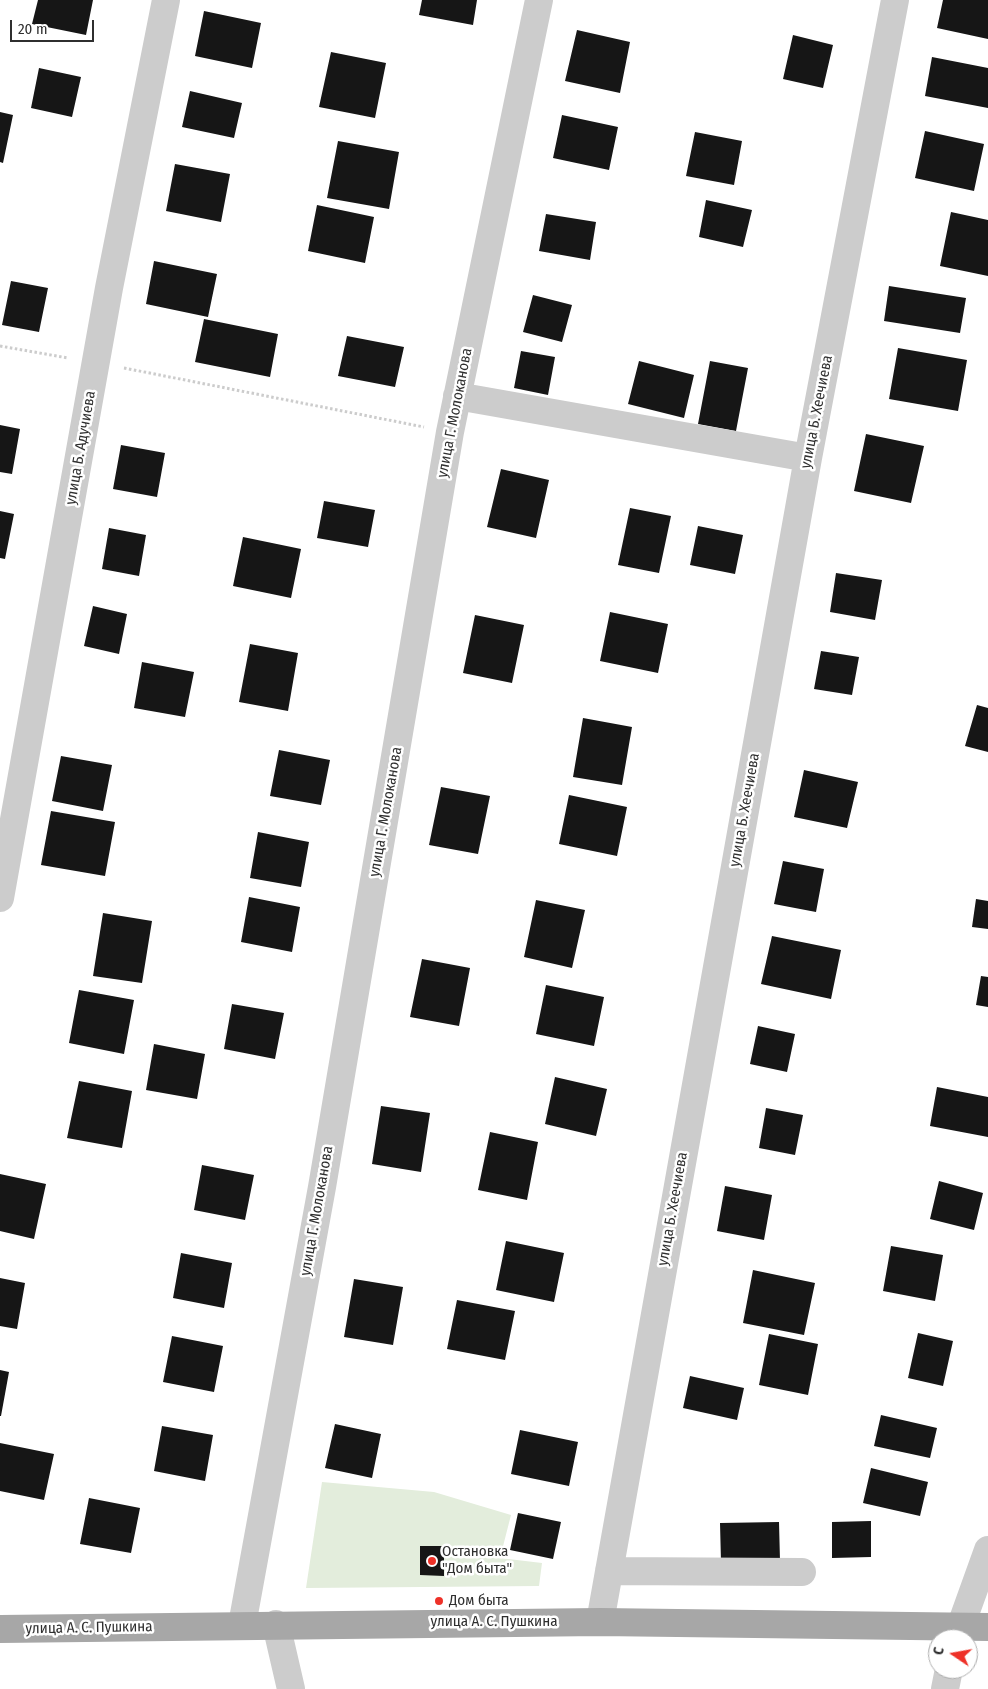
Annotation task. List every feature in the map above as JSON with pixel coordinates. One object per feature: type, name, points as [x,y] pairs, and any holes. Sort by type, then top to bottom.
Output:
[{"type":"main road","name":"улица А. С. Пушкина","points":[[0,1629],[276,1624],[600,1622],[928,1632]]},
{"type":"street","name":"улица Б. Адучиева","points":[[0,898],[108,288],[166,0]]},
{"type":"street","name":"улица Г. Молоканова","points":[[242,1625],[324,1178],[450,432],[538,0]]},
{"type":"street","name":"улица Б. Хеечиева","points":[[600,1622],[808,458],[895,0]]},
{"type":"street","points":[[457,396],[808,458]]},
{"type":"street","points":[[960,1629],[988,1554]]},
{"type":"street","points":[[608,1571],[802,1572]]},
{"type":"street","points":[[276,1624],[291,1689]]},
{"type":"path","points":[[0,346],[450,432]]},
{"type":"green space","points":[[322,1482],[434,1492],[511,1515],[500,1558],[542,1563],[539,1586],[306,1588]]},
{"type":"building","points":[[38,0],[93,0],[86,35],[32,24]]},
{"type":"building","points":[[422,0],[477,0],[473,25],[419,15]]},
{"type":"building","points":[[943,0],[988,0],[988,39],[937,28]]},
{"type":"building","points":[[204,11],[261,23],[252,68],[195,56]]},
{"type":"building","points":[[577,30],[630,42],[620,93],[565,81]]},
{"type":"building","points":[[793,35],[833,45],[823,88],[783,79]]},
{"type":"building","points":[[331,52],[386,63],[375,118],[319,107]]},
{"type":"building","points":[[932,57],[988,68],[988,108],[925,96]]},
{"type":"building","points":[[39,68],[81,77],[72,117],[31,108]]},
{"type":"building","points":[[190,91],[242,103],[234,138],[182,127]]},
{"type":"building","points":[[0,112],[13,115],[3,163],[0,162]]},
{"type":"building","points":[[562,115],[618,127],[609,170],[553,158]]},
{"type":"building","points":[[925,131],[984,144],[974,191],[915,178]]},
{"type":"building","points":[[695,132],[742,141],[734,185],[686,176]]},
{"type":"building","points":[[338,141],[399,152],[389,209],[327,198]]},
{"type":"building","points":[[175,164],[230,174],[221,222],[166,211]]},
{"type":"building","points":[[706,200],[752,210],[743,247],[699,237]]},
{"type":"building","points":[[317,205],[374,217],[365,263],[308,251]]},
{"type":"building","points":[[951,212],[988,220],[988,276],[940,266]]},
{"type":"building","points":[[546,214],[596,222],[590,260],[539,251]]},
{"type":"building","points":[[154,261],[217,274],[208,317],[146,304]]},
{"type":"building","points":[[11,281],[48,288],[39,332],[2,325]]},
{"type":"building","points":[[889,286],[966,298],[960,333],[884,321]]},
{"type":"building","points":[[533,295],[572,305],[562,342],[523,332]]},
{"type":"building","points":[[204,319],[278,334],[270,377],[195,362]]},
{"type":"building","points":[[347,336],[404,347],[395,387],[338,376]]},
{"type":"building","points":[[898,348],[967,360],[958,411],[889,399]]},
{"type":"building","points":[[521,351],[555,357],[548,395],[514,388]]},
{"type":"building","points":[[639,361],[694,375],[684,418],[628,404]]},
{"type":"building","points":[[710,361],[748,368],[736,431],[698,424]]},
{"type":"building","points":[[0,425],[20,429],[12,474],[0,472]]},
{"type":"building","points":[[866,434],[924,446],[911,503],[854,491]]},
{"type":"building","points":[[121,445],[165,453],[157,497],[113,489]]},
{"type":"building","points":[[501,469],[549,480],[536,538],[487,527]]},
{"type":"building","points":[[324,501],[375,510],[368,547],[317,538]]},
{"type":"building","points":[[630,508],[671,516],[659,573],[618,565]]},
{"type":"building","points":[[0,511],[14,514],[5,559],[0,558]]},
{"type":"building","points":[[698,526],[743,535],[735,574],[690,565]]},
{"type":"building","points":[[109,528],[146,535],[139,576],[102,569]]},
{"type":"building","points":[[243,537],[301,549],[291,598],[233,586]]},
{"type":"building","points":[[836,573],[882,580],[875,620],[830,612]]},
{"type":"building","points":[[93,606],[127,614],[119,654],[84,646]]},
{"type":"building","points":[[610,612],[668,624],[658,673],[600,661]]},
{"type":"building","points":[[475,615],[524,625],[512,683],[463,673]]},
{"type":"building","points":[[250,644],[298,653],[288,711],[239,702]]},
{"type":"building","points":[[821,651],[859,657],[852,695],[814,689]]},
{"type":"building","points":[[142,662],[194,672],[185,717],[134,708]]},
{"type":"building","points":[[977,705],[988,708],[988,752],[965,746]]},
{"type":"building","points":[[583,718],[632,727],[622,785],[573,777]]},
{"type":"building","points":[[279,750],[330,760],[321,805],[270,796]]},
{"type":"building","points":[[61,756],[112,765],[103,811],[52,801]]},
{"type":"building","points":[[804,770],[858,782],[847,828],[794,817]]},
{"type":"building","points":[[441,787],[490,796],[478,854],[429,845]]},
{"type":"building","points":[[569,795],[627,807],[617,856],[559,844]]},
{"type":"building","points":[[51,811],[115,822],[105,876],[41,865]]},
{"type":"building","points":[[258,832],[309,842],[301,887],[250,878]]},
{"type":"building","points":[[783,861],[824,869],[816,912],[774,904]]},
{"type":"building","points":[[249,897],[300,907],[292,952],[241,942]]},
{"type":"building","points":[[976,899],[988,901],[988,929],[972,927]]},
{"type":"building","points":[[536,900],[585,910],[572,968],[524,957]]},
{"type":"building","points":[[103,913],[152,921],[142,983],[93,976]]},
{"type":"building","points":[[772,936],[841,950],[831,999],[761,984]]},
{"type":"building","points":[[422,959],[470,968],[459,1026],[410,1017]]},
{"type":"building","points":[[981,976],[988,977],[988,1007],[976,1005]]},
{"type":"building","points":[[546,985],[604,997],[594,1046],[536,1034]]},
{"type":"building","points":[[79,990],[134,1000],[124,1054],[69,1043]]},
{"type":"building","points":[[232,1004],[284,1013],[275,1059],[224,1049]]},
{"type":"building","points":[[758,1026],[795,1034],[787,1072],[750,1064]]},
{"type":"building","points":[[154,1044],[205,1054],[197,1099],[146,1090]]},
{"type":"building","points":[[555,1077],[607,1089],[596,1136],[545,1124]]},
{"type":"building","points":[[79,1081],[132,1091],[122,1148],[67,1138]]},
{"type":"building","points":[[937,1087],[988,1097],[988,1137],[930,1126]]},
{"type":"building","points":[[381,1106],[430,1113],[421,1172],[372,1164]]},
{"type":"building","points":[[766,1108],[803,1115],[795,1155],[759,1148]]},
{"type":"building","points":[[490,1132],[538,1142],[527,1200],[478,1190]]},
{"type":"building","points":[[202,1165],[254,1175],[245,1220],[194,1210]]},
{"type":"building","points":[[0,1174],[46,1184],[34,1239],[0,1231]]},
{"type":"building","points":[[939,1181],[983,1193],[974,1230],[930,1219]]},
{"type":"building","points":[[725,1186],[772,1195],[764,1240],[717,1231]]},
{"type":"building","points":[[506,1241],[564,1253],[554,1302],[496,1290]]},
{"type":"building","points":[[891,1246],[943,1255],[935,1301],[883,1291]]},
{"type":"building","points":[[181,1253],[232,1263],[224,1308],[173,1298]]},
{"type":"building","points":[[753,1270],[815,1283],[804,1335],[743,1323]]},
{"type":"building","points":[[0,1278],[25,1283],[17,1329],[0,1326]]},
{"type":"building","points":[[354,1279],[403,1287],[393,1345],[344,1337]]},
{"type":"building","points":[[457,1300],[515,1311],[505,1360],[447,1349]]},
{"type":"building","points":[[918,1333],[953,1341],[943,1386],[908,1378]]},
{"type":"building","points":[[769,1334],[818,1344],[808,1395],[759,1385]]},
{"type":"building","points":[[172,1336],[223,1346],[214,1392],[163,1382]]},
{"type":"building","points":[[0,1370],[9,1372],[1,1416],[0,1416]]},
{"type":"building","points":[[690,1376],[744,1388],[737,1420],[683,1408]]},
{"type":"building","points":[[881,1415],[937,1428],[930,1458],[874,1446]]},
{"type":"building","points":[[335,1424],[381,1434],[372,1478],[325,1468]]},
{"type":"building","points":[[162,1426],[213,1435],[205,1481],[154,1471]]},
{"type":"building","points":[[520,1430],[578,1442],[569,1486],[511,1474]]},
{"type":"building","points":[[0,1443],[54,1454],[44,1500],[0,1491]]},
{"type":"building","points":[[871,1468],[928,1482],[920,1516],[863,1503]]},
{"type":"building","points":[[89,1498],[140,1508],[131,1553],[80,1544]]},
{"type":"building","points":[[518,1513],[561,1522],[553,1559],[510,1550]]},
{"type":"building","points":[[871,1521],[871,1557],[832,1558],[832,1522]]},
{"type":"building","points":[[779,1522],[780,1561],[721,1562],[720,1523]]},
{"type":"building","name":"Остановка \"Дом быта\"","points":[[420,1546],[444,1546],[444,1576],[420,1575]]},
{"type":"place","name":"Остановка \"Дом быта\"","points":[[432,1561]]},
{"type":"place","name":"Дом быта","points":[[439,1601]]}]
